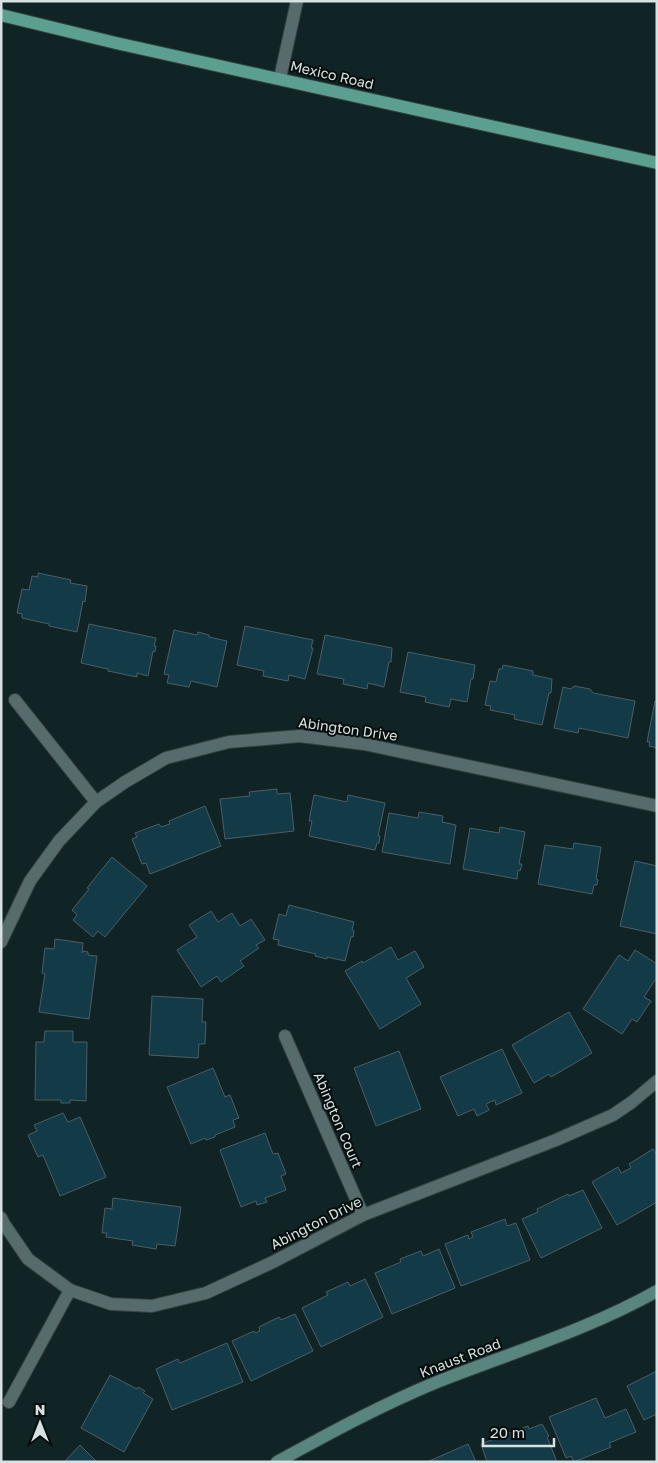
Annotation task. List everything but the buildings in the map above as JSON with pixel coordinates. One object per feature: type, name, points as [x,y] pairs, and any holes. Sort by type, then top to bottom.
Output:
[{"type":"main road","name":"Mexico Road","points":[[1,15],[116,43],[657,163]]},
{"type":"main road","name":"Knaust Road","points":[[278,1462],[381,1406],[436,1382],[587,1324],[657,1291]]},
{"type":"street","points":[[280,78],[297,1]]},
{"type":"street","points":[[15,700],[96,802]]},
{"type":"street","name":"Abington Drive","points":[[1,942],[30,881],[59,841],[96,802],[166,758],[229,742],[300,736],[364,744],[657,806]]},
{"type":"street","name":"Abington Court","points":[[285,1036],[363,1215]]},
{"type":"street","name":"Abington Drive","points":[[1,1218],[28,1259],[70,1290],[111,1304],[152,1306],[206,1293],[273,1262],[363,1215],[556,1140],[612,1115],[632,1102],[657,1081]]},
{"type":"street","points":[[10,1402],[70,1290]]}]
